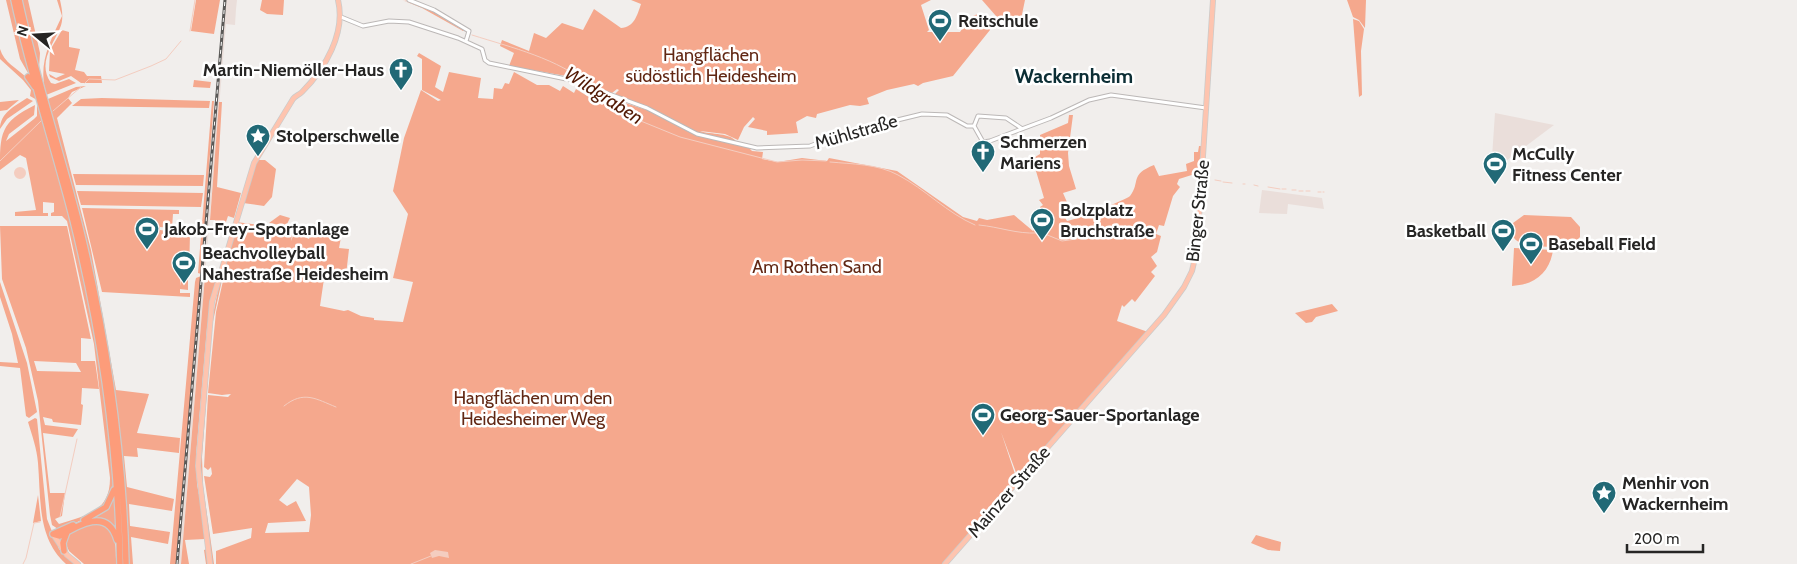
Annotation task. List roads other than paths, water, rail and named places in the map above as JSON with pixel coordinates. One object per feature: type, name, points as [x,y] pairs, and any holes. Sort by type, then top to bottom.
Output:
[{"type":"highway","points":[[14,0],[66,193],[90,295],[105,379],[116,480],[120,564]]},
{"type":"highway","points":[[19,0],[76,212],[95,293],[115,415],[126,564]]},
{"type":"highway","points":[[40,81],[41,74]]},
{"type":"highway","points":[[28,77],[39,96]]},
{"type":"highway","points":[[53,534],[104,509],[112,497],[116,480]]},
{"type":"highway","points":[[53,534],[59,537],[88,522],[100,522],[114,532],[120,552]]},
{"type":"highway","points":[[64,551],[64,540],[67,532]]},
{"type":"main road","points":[[210,564],[199,486],[199,443],[210,318],[229,242],[259,152],[292,99],[301,93],[327,60],[341,17],[338,0]]},
{"type":"main road","points":[[1206,108],[1213,0]]},
{"type":"main road","name":"Binger Straße","points":[[1151,330],[1180,295],[1194,263],[1198,240],[1206,108]]},
{"type":"main road","name":"Mainzer Straße","points":[[945,564],[1151,330]]},
{"type":"main road","points":[[53,534],[64,551],[78,564]]},
{"type":"street","points":[[341,17],[363,26],[389,21],[409,22],[466,41],[470,32],[434,10],[409,0]]},
{"type":"street","name":"Mühlstraße","points":[[466,41],[482,48],[486,62],[571,80],[599,92],[647,108],[697,134],[766,150],[810,146],[844,133],[922,114],[947,115],[965,126],[974,126]]},
{"type":"street","points":[[1020,128],[1006,118],[980,116],[974,126],[984,142],[998,139],[1020,128],[1038,124],[1089,100],[1111,95],[1206,108]]},
{"type":"waterway","name":"Wildgraben","points":[[190,31],[195,0]]},
{"type":"waterway","name":"Wildgraben","points":[[405,0],[432,11],[465,31]]},
{"type":"waterway","name":"Wildgraben","points":[[472,35],[519,49],[549,61],[578,76],[591,86]]},
{"type":"waterway","name":"Wildgraben","points":[[85,83],[89,79],[115,80],[151,66],[166,59],[181,41]]},
{"type":"waterway","name":"Wildgraben","points":[[53,111],[81,87]]},
{"type":"waterway","name":"Wildgraben","points":[[596,90],[631,117],[680,137],[777,162],[826,161]]},
{"type":"waterway","points":[[0,161],[41,121]]},
{"type":"waterway","points":[[830,162],[865,165],[890,171],[975,225]]},
{"type":"waterway","points":[[1215,180],[1221,181]]},
{"type":"waterway","points":[[1223,182],[1232,183]]},
{"type":"waterway","points":[[1254,185],[1258,186]]},
{"type":"waterway","points":[[1268,187],[1280,189]]},
{"type":"waterway","points":[[979,225],[1037,233]]},
{"type":"waterway","points":[[1045,234],[1062,241],[1090,237]]},
{"type":"waterway","points":[[284,406],[298,398],[310,397],[336,407]]},
{"type":"waterway","points":[[60,517],[77,439]]},
{"type":"waterway","points":[[23,564],[34,523],[40,522]]},
{"type":"waterway","points":[[411,564],[431,556]]},
{"type":"railway","points":[[177,564],[225,0]]},
{"type":"place","name":"Reitschule","points":[[940,42]]},
{"type":"place","name":"Martin-Niemöller-Haus","points":[[401,91]]},
{"type":"place","name":"Stolperschwelle","points":[[258,157]]},
{"type":"place","name":"Schmerzen Mariens","points":[[983,173]]},
{"type":"place","name":"McCully Fitness Center","points":[[1495,185]]},
{"type":"place","name":"Bolzplatz Bruchstraße","points":[[1042,241]]},
{"type":"place","name":"Jakob-Frey-Sportanlage","points":[[147,250]]},
{"type":"place","name":"Basketball","points":[[1503,252]]},
{"type":"place","name":"Baseball Field","points":[[1531,265]]},
{"type":"place","name":"Beachvolleyball Nahestraße Heidesheim","points":[[184,284]]},
{"type":"place","name":"Georg-Sauer-Sportanlage","points":[[983,436]]},
{"type":"place","name":"Menhir von Wackernheim","points":[[1604,514]]},
{"type":"district","name":"Wackernheim","points":[[1074,76]]},
{"type":"park label","name":"Hangflächen südöstlich Heidesheim","points":[[711,65]]},
{"type":"park label","name":"Am Rothen Sand","points":[[817,267]]},
{"type":"park label","name":"Hangflächen um den Heidesheimer Weg","points":[[533,408]]}]
